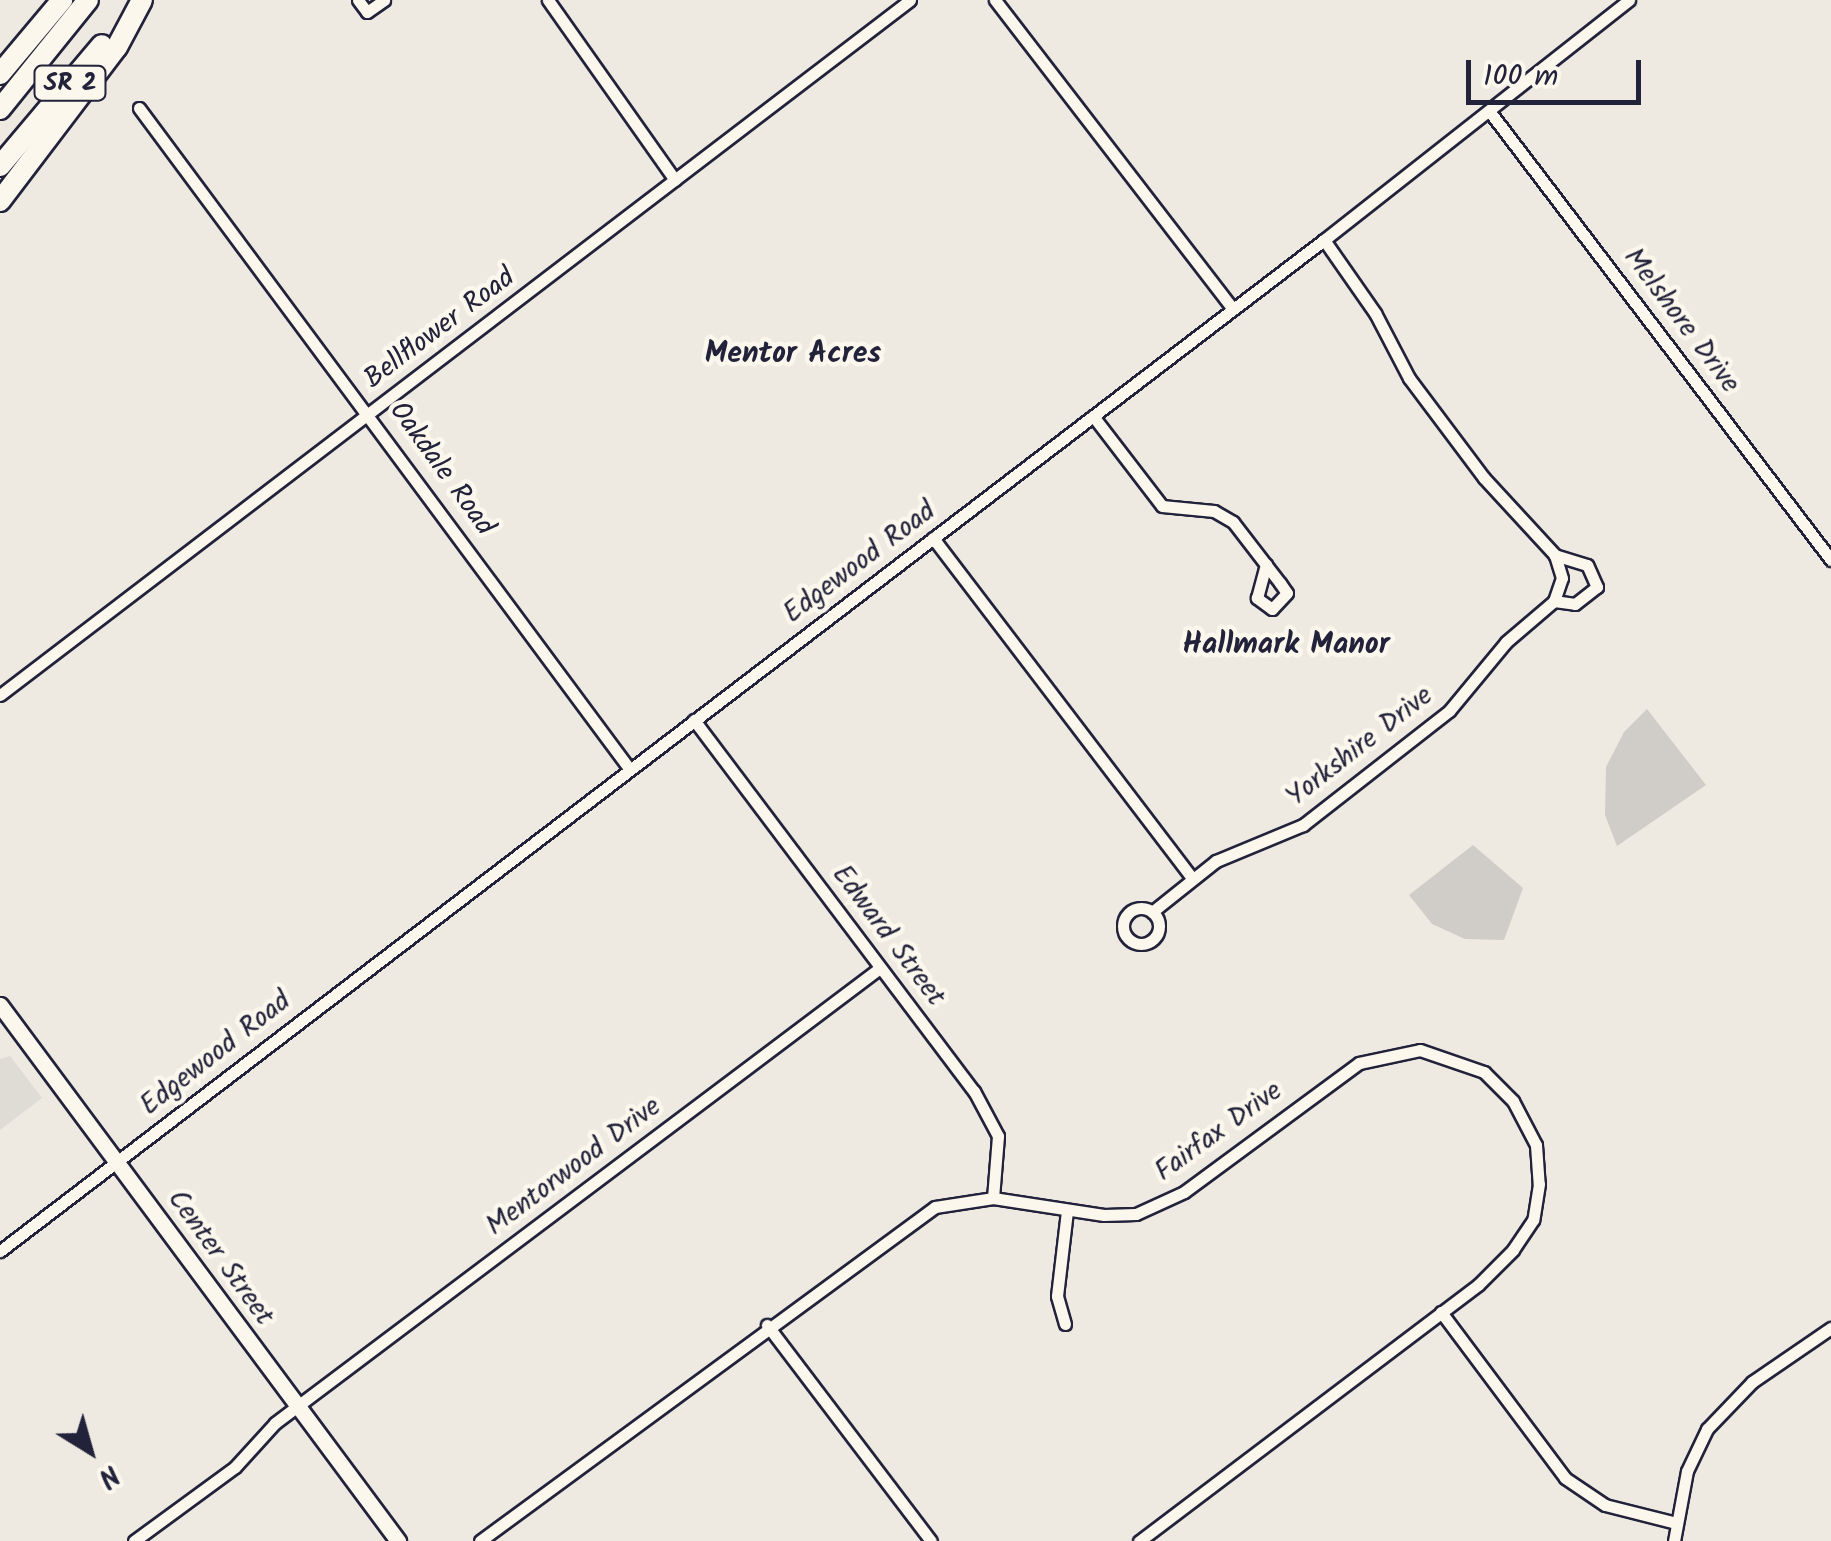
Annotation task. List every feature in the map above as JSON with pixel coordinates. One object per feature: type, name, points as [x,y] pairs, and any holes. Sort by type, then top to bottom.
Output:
[{"type":"highway","points":[[0,74],[62,0]]},
{"type":"highway","name":"SR 2","points":[[0,108],[88,0]]},
{"type":"highway","points":[[0,201],[117,47],[141,0]]},
{"type":"highway","name":"SR 2","points":[[0,166],[141,0]]},
{"type":"main road","name":"Center Street","points":[[0,1005],[398,1541]]},
{"type":"street","points":[[358,0],[367,12],[384,0]]},
{"type":"street","points":[[548,0],[675,180]]},
{"type":"street","name":"Bellflower Road","points":[[0,696],[910,0]]},
{"type":"street","points":[[995,0],[1233,308]]},
{"type":"street","name":"Edgewood Road","points":[[0,1251],[628,767],[1324,240],[1629,0]]},
{"type":"street","name":"Oakdale Road","points":[[139,108],[370,414],[628,767]]},
{"type":"street","name":"Melshore Drive","points":[[1490,112],[1831,560]]},
{"type":"street","points":[[1324,240],[1376,313],[1409,378],[1484,478],[1555,556],[1587,565],[1597,587],[1585,601],[1554,600]]},
{"type":"street","points":[[1092,416],[1162,506],[1214,511],[1233,522],[1266,564]]},
{"type":"street","points":[[933,538],[1190,877]]},
{"type":"street","name":"Yorkshire Drive","points":[[1152,912],[1190,877],[1302,825],[1448,712],[1506,642],[1554,600],[1562,578],[1555,556]]},
{"type":"street","name":"Edward Street","points":[[694,720],[974,1091],[998,1136],[993,1198]]},
{"type":"street","name":"Mentorwood Drive","points":[[135,1541],[235,1467],[262,1434],[298,1406],[880,968]]},
{"type":"street","name":"Fairfax Drive","points":[[480,1541],[768,1326],[935,1208],[993,1198],[1067,1211],[1136,1214],[1160,1206],[1358,1063],[1400,1051],[1454,1057],[1484,1072],[1513,1101],[1536,1145],[1539,1184],[1532,1220],[1513,1250],[1441,1312],[1138,1541]]},
{"type":"street","points":[[1065,1324],[1057,1296],[1067,1211]]},
{"type":"street","points":[[1441,1312],[1566,1478],[1605,1505],[1672,1522]]},
{"type":"street","points":[[768,1326],[932,1541]]},
{"type":"street","points":[[1674,1541],[1672,1522],[1707,1429],[1752,1382],[1831,1328]]},
{"type":"shaded area","points":[[1647,709],[1706,785],[1617,846],[1605,815],[1606,767],[1624,732]]},
{"type":"shaded area","points":[[1473,845],[1523,888],[1504,940],[1465,939],[1432,924],[1409,895]]},
{"type":"shaded area","points":[[10,1056],[42,1098],[0,1130],[0,1059]]},
{"type":"district","name":"Mentor Acres","points":[[793,354]]},
{"type":"district","name":"Hallmark Manor","points":[[1286,645]]}]
